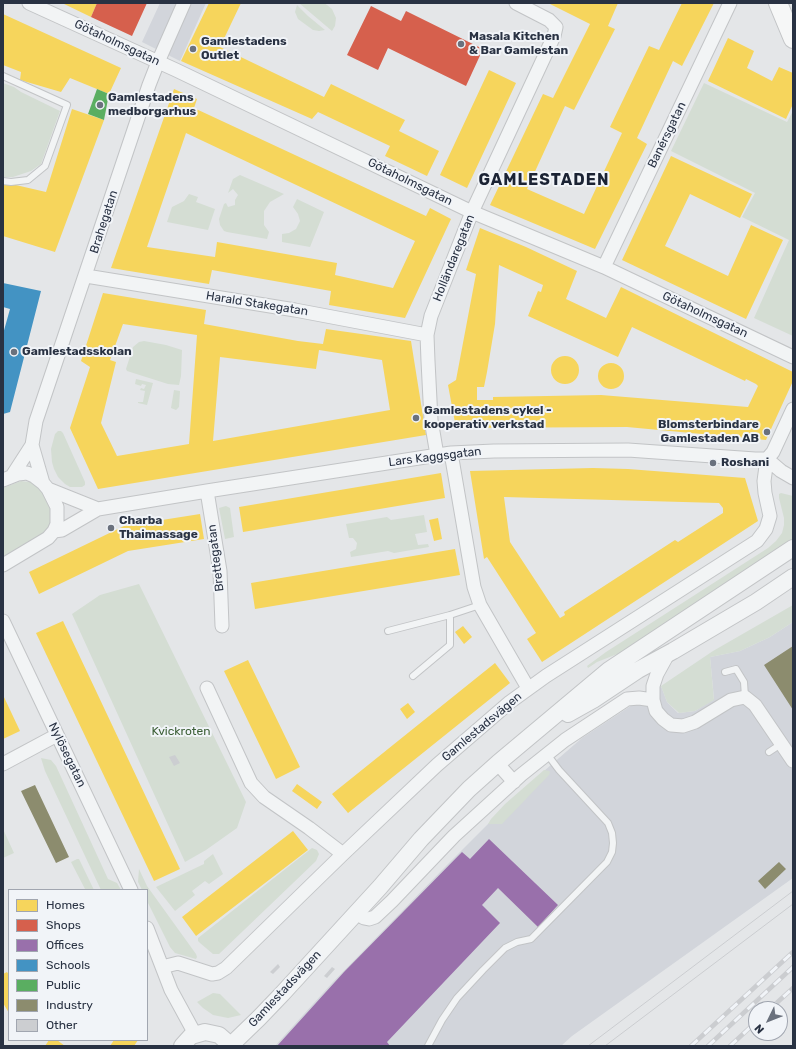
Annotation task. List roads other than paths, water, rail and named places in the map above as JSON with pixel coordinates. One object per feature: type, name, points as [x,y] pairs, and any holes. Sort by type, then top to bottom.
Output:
[{"type":"main road","points":[[778,3],[793,39]]},
{"type":"street","name":"Götaholmsgatan","points":[[29,3],[158,62],[472,212],[604,267],[793,357]]},
{"type":"street","name":"Brahegatan","points":[[8,478],[32,445],[36,420],[158,62],[184,3]]},
{"type":"street","name":"Holländaregatan","points":[[437,454],[431,420],[427,335],[431,316],[472,212],[537,74],[554,36],[556,27],[549,20],[516,3]]},
{"type":"street","name":"Banérsgatan","points":[[604,267],[730,3]]},
{"type":"street","name":"Harald Stakegatan","points":[[86,276],[295,310],[427,335]]},
{"type":"street","points":[[793,409],[772,452],[767,459],[781,471],[793,478]]},
{"type":"street","name":"Brahegatan","points":[[32,445],[46,486],[57,507],[57,524],[54,531]]},
{"type":"street","name":"Lars Kaggsgatan","points":[[3,565],[48,538],[54,531],[62,530],[98,509],[437,454],[494,451],[628,450],[767,459]]},
{"type":"street","points":[[451,453],[474,587],[480,605],[528,688]]},
{"type":"street","name":"Gamlestadsvägen","points":[[162,967],[178,963],[212,974],[221,972],[437,765],[528,688],[757,541],[766,529],[770,516],[764,481],[767,459]]},
{"type":"street","points":[[8,478],[18,474],[27,473],[46,486],[98,509]]},
{"type":"street","name":"Brettegatan","points":[[207,491],[220,571],[222,626]]},
{"type":"street","name":"Gamlestadsvägen","points":[[230,1046],[259,1018],[356,913],[421,839],[469,789],[497,763],[609,670],[793,548]]},
{"type":"street","name":"Gamlestadsvägen","points":[[531,736],[593,700],[638,670],[756,602],[793,576]]},
{"type":"street","name":"Gamlestadsvägen","points":[[756,602],[793,586]]},
{"type":"street","name":"Nylösegatan","points":[[3,621],[131,889]]},
{"type":"street","points":[[668,654],[657,674],[653,686],[653,700],[656,711],[663,719],[671,725],[683,726],[695,722],[731,700],[745,698],[755,705],[793,761]]},
{"type":"street","points":[[207,688],[251,783],[264,797],[343,854]]},
{"type":"street","points":[[356,913],[364,918],[374,917],[392,901],[454,836],[514,782],[565,740],[628,699],[640,698],[653,700]]},
{"type":"street","points":[[3,764],[57,735]]},
{"type":"street","points":[[497,763],[514,782]]},
{"type":"street","points":[[148,931],[170,990],[195,1034]]},
{"type":"street","points":[[182,1046],[195,1034],[205,1032],[215,1033],[223,1038],[230,1046]]},
{"type":"lane","points":[[3,76],[67,105],[45,166],[28,180],[11,182],[3,181]]},
{"type":"lane","points":[[388,631],[450,615],[480,605]]},
{"type":"lane","points":[[413,676],[450,645],[450,615]]},
{"type":"lane","points":[[725,672],[736,669],[744,682],[745,698]]},
{"type":"lane","points":[[769,752],[781,744]]},
{"type":"lane","points":[[428,1046],[442,1020],[457,998],[483,970],[505,948],[516,942],[531,939],[607,862],[612,852],[614,843],[608,823],[563,774],[547,754]]},
{"type":"tram line","points":[[588,1046],[793,891]]},
{"type":"tram line","points":[[605,1046],[793,904]]},
{"type":"railway","points":[[691,1046],[793,952]]},
{"type":"railway","points":[[708,1046],[793,967]]},
{"type":"railway","points":[[779,1001],[793,988]]},
{"type":"railway","points":[[730,1046],[748,1029]]},
{"type":"place","name":"Masala Kitchen & Bar Gamlestan","points":[[461,44]]},
{"type":"place","name":"Gamlestadens Outlet","points":[[193,49]]},
{"type":"place","name":"Gamlestadens medborgarhus","points":[[100,105]]},
{"type":"place","name":"Gamlestadsskolan","points":[[14,352]]},
{"type":"place","name":"Gamlestadens cykel - kooperativ verkstad","points":[[416,418]]},
{"type":"place","name":"Blomsterbindare Gamlestaden AB","points":[[767,432]]},
{"type":"place","name":"Roshani","points":[[713,463]]},
{"type":"place","name":"Charba Thaimassage","points":[[111,528]]},
{"type":"district","name":"GAMLESTADEN","points":[[544,180]]},
{"type":"park label","name":"Kvickroten","points":[[181,732]]}]
